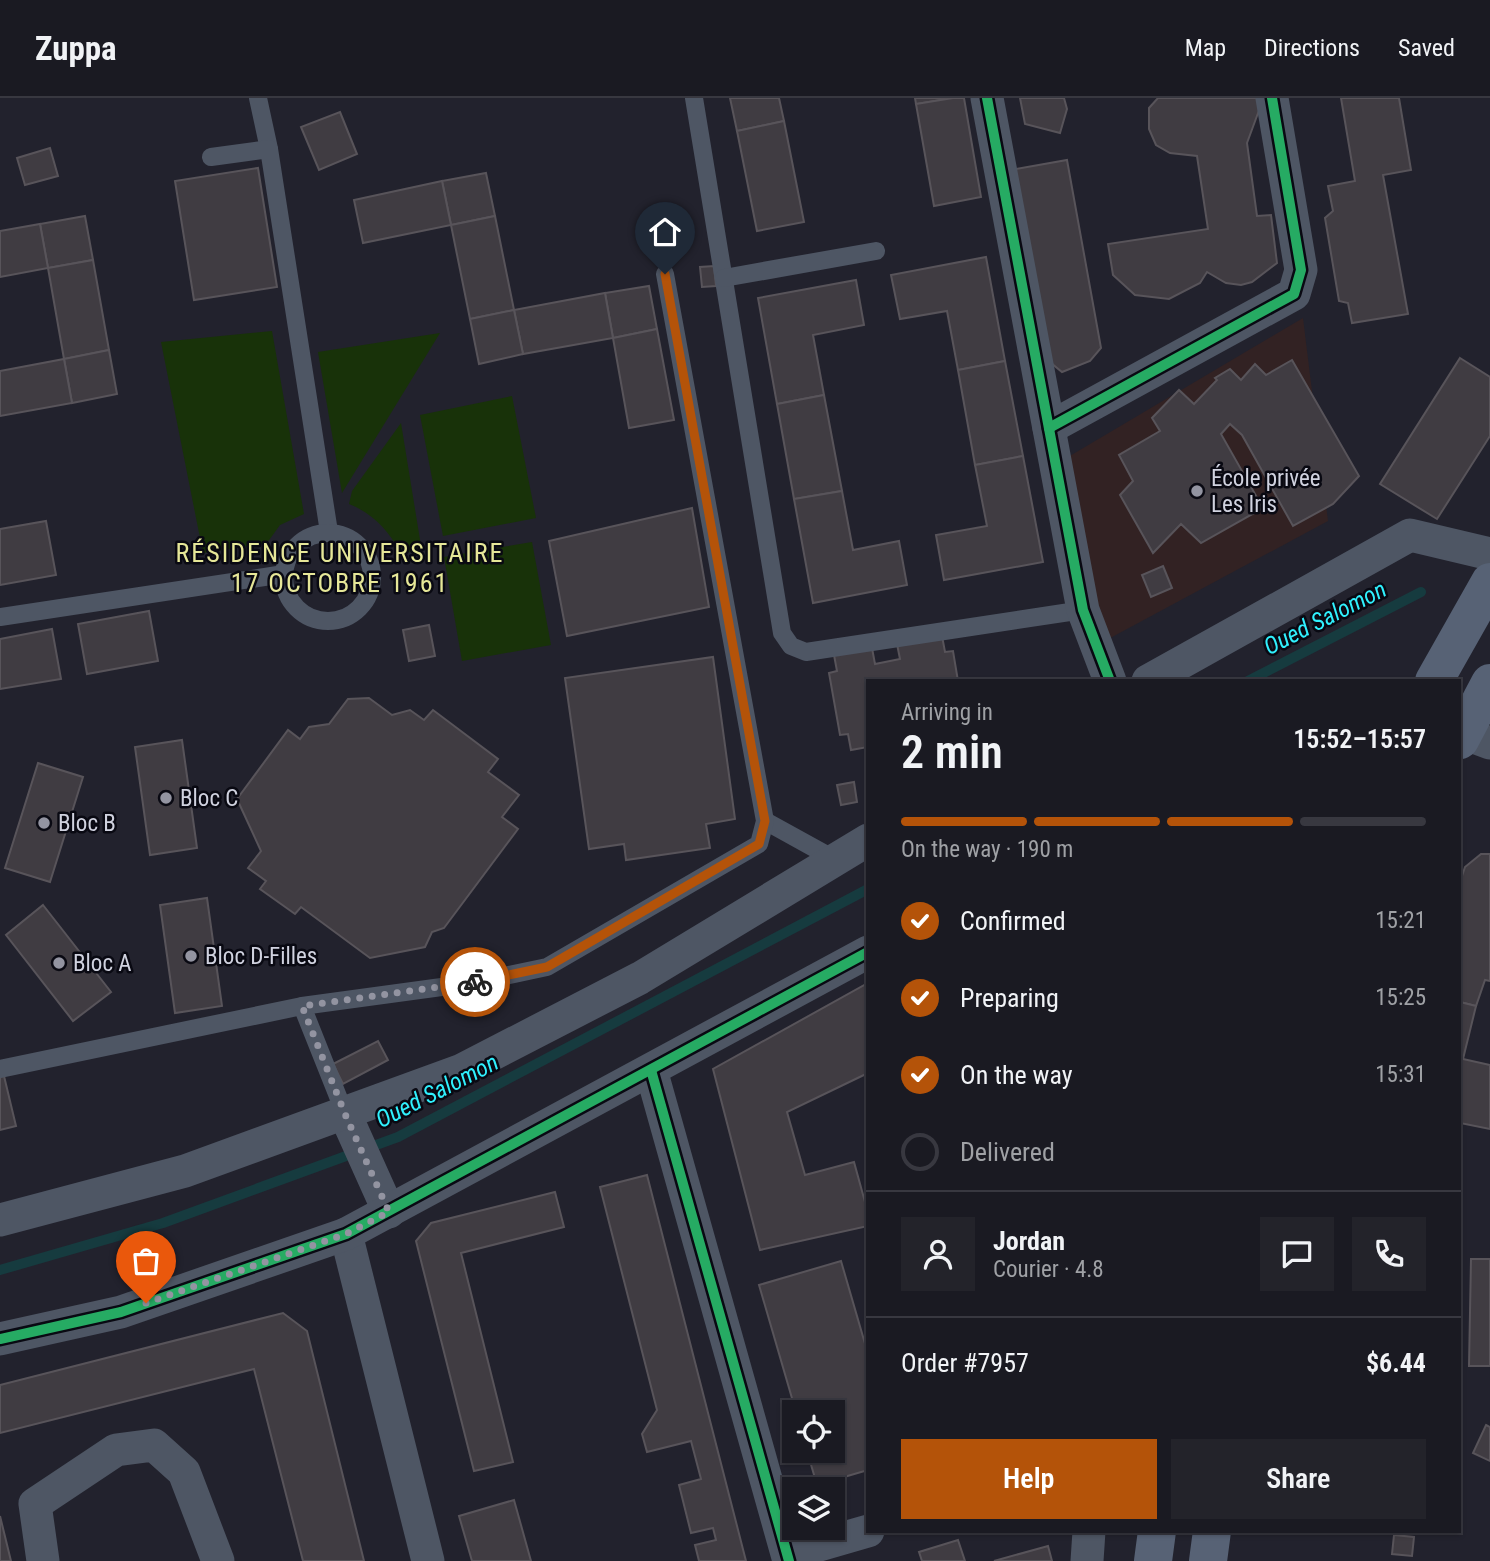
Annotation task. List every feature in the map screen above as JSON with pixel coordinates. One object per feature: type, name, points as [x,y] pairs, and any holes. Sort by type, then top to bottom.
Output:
[{"type":"main road","points":[[1435,679],[1490,582]]},
{"type":"main road","points":[[1466,736],[1490,683]]},
{"type":"main road","points":[[1153,1561],[1157,1533]]},
{"type":"main road","points":[[1208,1561],[1212,1533]]},
{"type":"street","points":[[987,98],[1083,610],[1109,679]]},
{"type":"street","points":[[1049,428],[1294,294],[1301,270],[1272,98]]},
{"type":"street","points":[[1152,679],[1410,535],[1490,554]]},
{"type":"street","points":[[0,1220],[186,1171],[348,1120],[462,1070],[640,978],[866,841]]},
{"type":"street","points":[[0,1339],[121,1312],[346,1234],[384,1200],[651,1070],[866,953]]},
{"type":"street","points":[[651,1070],[789,1558],[866,1532]]},
{"type":"street","points":[[348,1120],[384,1200]]},
{"type":"street","points":[[346,1234],[428,1561]]},
{"type":"street","points":[[43,1561],[35,1504],[116,1450],[154,1445],[184,1472],[218,1561]]},
{"type":"street","points":[[1087,1561],[1089,1533]]},
{"type":"lane","points":[[258,98],[270,149],[329,533]]},
{"type":"lane","points":[[694,98],[782,633],[791,646],[806,652],[1083,610]]},
{"type":"lane","points":[[211,157],[270,149]]},
{"type":"lane","points":[[724,278],[876,251]]},
{"type":"lane","points":[[0,1069],[302,1006],[471,983],[547,967],[759,844],[765,821],[665,274]]},
{"type":"lane","points":[[329,533],[344,535],[357,543],[367,554],[373,583],[368,598],[358,609],[346,617],[331,621],[316,620],[292,603],[284,574],[293,549],[316,534],[329,533]]},
{"type":"lane","points":[[0,617],[284,574]]},
{"type":"lane","points":[[765,821],[834,859]]},
{"type":"lane","points":[[302,1006],[348,1120]]},
{"type":"shaded area","name":"École privée Les Iris","points":[[1303,318],[1328,521],[1101,643],[1063,460]]},
{"type":"green space","points":[[272,331],[304,514],[280,525],[267,543],[203,553],[161,342]]},
{"type":"green space","points":[[440,333],[342,493],[318,352]]},
{"type":"green space","points":[[512,396],[536,518],[443,536],[420,415]]},
{"type":"green space","points":[[401,423],[422,552],[401,552],[379,524],[349,504],[352,491]]},
{"type":"green space","points":[[532,542],[551,645],[462,661],[444,557]]},
{"type":"building","points":[[730,98],[779,98],[784,121],[737,131]]},
{"type":"building","points":[[915,98],[953,98],[916,104]]},
{"type":"building","points":[[964,98],[981,197],[934,206],[916,104]]},
{"type":"building","points":[[1020,98],[1064,98],[1067,109],[1060,133],[1025,124]]},
{"type":"building","points":[[1158,98],[1256,98],[1261,105],[1247,143],[1257,216],[1271,215],[1277,263],[1252,282],[1241,285],[1226,283],[1207,272],[1200,283],[1169,299],[1135,295],[1113,275],[1108,244],[1208,229],[1197,156],[1170,153],[1156,145],[1149,129],[1149,108]]},
{"type":"building","points":[[1341,98],[1399,98],[1411,170],[1383,175],[1408,314],[1352,323],[1348,303],[1339,301],[1325,218],[1333,211],[1328,186],[1355,181]]},
{"type":"building","points":[[340,112],[357,154],[319,170],[301,127]]},
{"type":"building","points":[[784,121],[804,222],[757,231],[737,131]]},
{"type":"building","points":[[50,148],[58,176],[25,185],[17,158]]},
{"type":"building","points":[[1067,160],[1101,348],[1090,361],[1062,372],[1045,358],[1011,170]]},
{"type":"building","points":[[258,168],[277,287],[194,300],[175,181]]},
{"type":"building","points":[[486,173],[495,216],[451,225],[442,181]]},
{"type":"building","points":[[442,181],[451,225],[363,243],[354,200]]},
{"type":"building","points":[[85,216],[93,260],[48,268],[40,224]]},
{"type":"building","points":[[495,216],[514,310],[470,319],[451,225]]},
{"type":"building","points":[[40,224],[48,268],[0,277],[0,231]]},
{"type":"building","points":[[986,257],[1005,361],[958,370],[947,311],[900,319],[891,275]]},
{"type":"building","points":[[93,260],[109,350],[64,359],[48,268]]},
{"type":"building","points":[[714,266],[716,286],[702,287],[700,267]]},
{"type":"building","points":[[856,280],[864,325],[813,335],[824,395],[777,404],[758,298]]},
{"type":"building","points":[[649,286],[657,329],[613,338],[605,293]]},
{"type":"building","points":[[605,293],[613,338],[523,354],[514,310]]},
{"type":"building","points":[[514,310],[523,354],[479,364],[470,319]]},
{"type":"building","points":[[657,329],[674,420],[629,428],[613,338]]},
{"type":"building","points":[[109,350],[117,394],[72,403],[64,359]]},
{"type":"building","points":[[1460,358],[1490,377],[1490,436],[1437,519],[1380,484]]},
{"type":"building","points":[[64,359],[72,403],[0,416],[0,371]]},
{"type":"building","points":[[1292,360],[1359,476],[1333,504],[1293,526],[1242,435],[1230,424],[1221,434],[1263,508],[1201,543],[1181,524],[1153,553],[1120,495],[1133,481],[1119,455],[1160,431],[1152,418],[1179,390],[1194,404],[1217,380],[1215,378],[1230,369],[1241,380],[1255,364],[1266,375]]},
{"type":"building","points":[[1005,361],[1023,456],[975,465],[958,370]]},
{"type":"building","points":[[824,395],[842,491],[794,499],[777,404]]},
{"type":"building","points":[[1023,456],[1043,562],[944,580],[936,535],[987,526],[975,465]]},
{"type":"building","points":[[842,491],[853,550],[899,541],[907,585],[813,603],[794,499]]},
{"type":"building","points":[[692,508],[709,607],[567,636],[549,541]]},
{"type":"building","points":[[46,521],[56,575],[0,585],[0,529]]},
{"type":"building","points":[[1163,566],[1172,588],[1151,597],[1142,575]]},
{"type":"building","points":[[149,611],[158,661],[87,674],[78,624]]},
{"type":"building","points":[[429,625],[435,656],[409,661],[403,630]]},
{"type":"building","points":[[52,629],[61,679],[0,689],[0,639]]},
{"type":"building","points":[[942,636],[945,652],[953,651],[958,679],[866,679],[866,747],[851,750],[848,734],[840,735],[829,673],[837,671],[834,655],[872,648],[875,664],[900,659],[897,644]]},
{"type":"building","points":[[713,657],[735,819],[706,824],[710,848],[626,860],[624,844],[589,849],[565,678]]},
{"type":"building","points":[[369,698],[392,715],[410,710],[424,720],[433,710],[498,759],[488,772],[519,795],[502,817],[518,829],[444,928],[432,932],[425,947],[370,958],[301,907],[295,914],[260,889],[266,881],[248,868],[261,851],[237,799],[288,730],[300,739],[309,727],[329,724],[348,699]]},
{"type":"building","name":"Bloc C","points":[[182,740],[197,848],[150,855],[135,747]]},
{"type":"building","name":"Bloc B","points":[[38,763],[83,777],[50,882],[5,868]]},
{"type":"building","points":[[854,782],[857,802],[841,805],[837,785]]},
{"type":"building","points":[[1481,854],[1490,854],[1490,981],[1485,980],[1476,1006],[1461,1002],[1461,879],[1465,867]]},
{"type":"building","name":"Bloc D-Filles","points":[[207,898],[222,1006],[175,1013],[160,905]]},
{"type":"building","name":"Bloc A","points":[[43,905],[111,992],[73,1021],[6,935]]},
{"type":"building","points":[[866,984],[866,1074],[787,1112],[805,1175],[854,1162],[866,1206],[866,1226],[760,1250],[713,1069]]},
{"type":"building","points":[[1461,1002],[1476,1006],[1463,1059],[1490,1065],[1490,1129],[1461,1123]]},
{"type":"building","points":[[378,1041],[388,1060],[343,1084],[333,1064]]},
{"type":"building","points":[[4,1076],[16,1126],[0,1130],[0,1077]]},
{"type":"building","points":[[647,1175],[746,1561],[699,1561],[695,1545],[716,1540],[713,1528],[691,1533],[679,1485],[701,1479],[691,1441],[647,1452],[642,1434],[657,1410],[600,1187]]},
{"type":"building","points":[[555,1192],[564,1227],[461,1253],[513,1462],[474,1471],[416,1241],[431,1223]]},
{"type":"building","points":[[1471,1259],[1490,1259],[1490,1366],[1469,1366]]},
{"type":"building","points":[[841,1261],[866,1347],[866,1471],[844,1477],[815,1477],[811,1463],[845,1463],[845,1400],[793,1400],[759,1285]]},
{"type":"building","points":[[283,1313],[307,1331],[364,1561],[303,1561],[254,1369],[0,1433],[0,1385]]},
{"type":"building","points":[[1486,1425],[1490,1427],[1490,1461],[1473,1453]]},
{"type":"building","points":[[514,1500],[531,1561],[472,1561],[459,1516]]},
{"type":"building","points":[[0,1516],[11,1561],[0,1561]]},
{"type":"building","points":[[1394,1535],[1414,1537],[1412,1556],[1392,1554]]},
{"type":"building","points":[[958,1540],[965,1561],[922,1561],[919,1552]]},
{"type":"building","points":[[1048,1546],[1052,1561],[994,1561]]},
{"type":"waterway","name":"Oued Salomon","points":[[1252,679],[1421,592]]},
{"type":"waterway","name":"Oued Salomon","points":[[0,1270],[163,1223],[398,1137],[866,890]]},
{"type":"cycle path","points":[[987,98],[1083,610],[1109,679]]},
{"type":"cycle path","points":[[1049,428],[1294,294],[1301,270],[1272,98]]},
{"type":"cycle path","points":[[0,1339],[121,1312],[346,1234],[866,953]]},
{"type":"cycle path","points":[[651,1070],[789,1561]]},
{"type":"way so far","points":[[146,1303],[346,1234],[389,1212],[345,1114],[302,1006],[475,982]]},
{"type":"place","name":"École privée Les Iris","points":[[1197,491]]},
{"type":"place","name":"Bloc C","points":[[166,798]]},
{"type":"place","name":"Bloc B","points":[[44,823]]},
{"type":"place","name":"Bloc D-Filles","points":[[191,956]]},
{"type":"place","name":"Bloc A","points":[[59,963]]},
{"type":"district","name":"RÉSIDENCE UNIVERSITAIRE 17 OCTOBRE 1961","points":[[340,568]]},
{"type":"route","points":[[475,982],[547,967],[759,844],[765,821],[665,274]]}]
